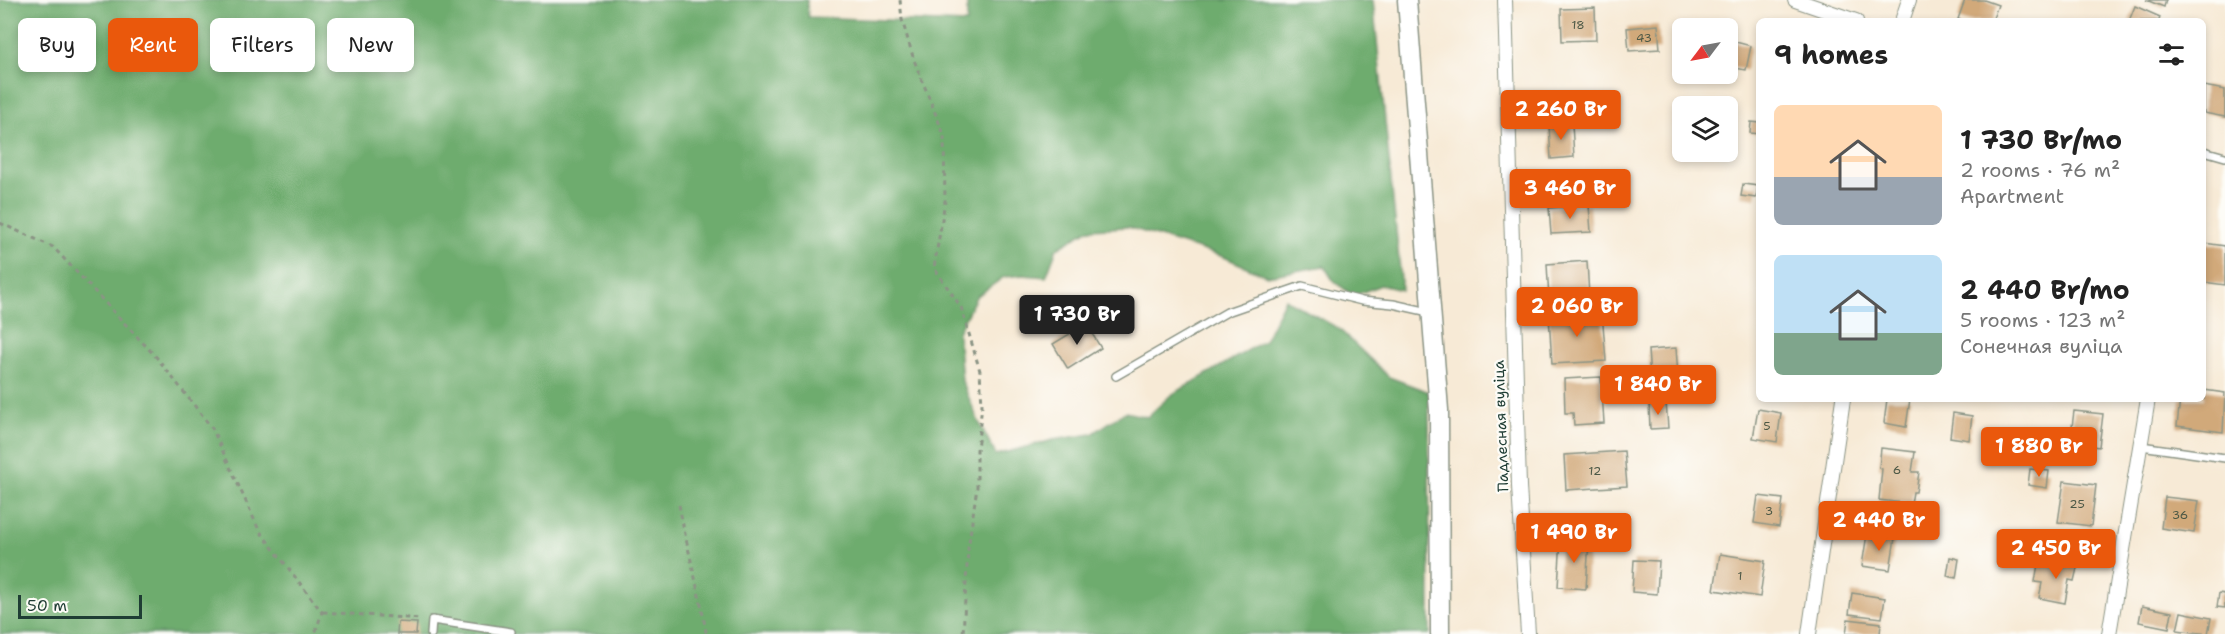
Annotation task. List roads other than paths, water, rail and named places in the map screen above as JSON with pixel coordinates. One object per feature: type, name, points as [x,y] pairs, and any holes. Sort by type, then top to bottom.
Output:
[{"type":"street","points":[[1407,0],[1439,410],[1440,634]]},
{"type":"street","name":"Падлесная вуліца","points":[[1504,0],[1518,474],[1528,634]]},
{"type":"street","points":[[1795,0],[1847,18]]},
{"type":"street","points":[[1903,18],[1909,0]]},
{"type":"street","points":[[1809,634],[1844,402]]},
{"type":"street","points":[[2109,634],[2148,402]]},
{"type":"lane","points":[[2206,152],[2225,157]]},
{"type":"lane","points":[[1116,376],[1227,312],[1302,286],[1362,301],[1393,304],[1431,313]]},
{"type":"lane","points":[[2141,446],[2225,458]]},
{"type":"lane","points":[[430,634],[432,620],[510,632],[510,634]]}]
